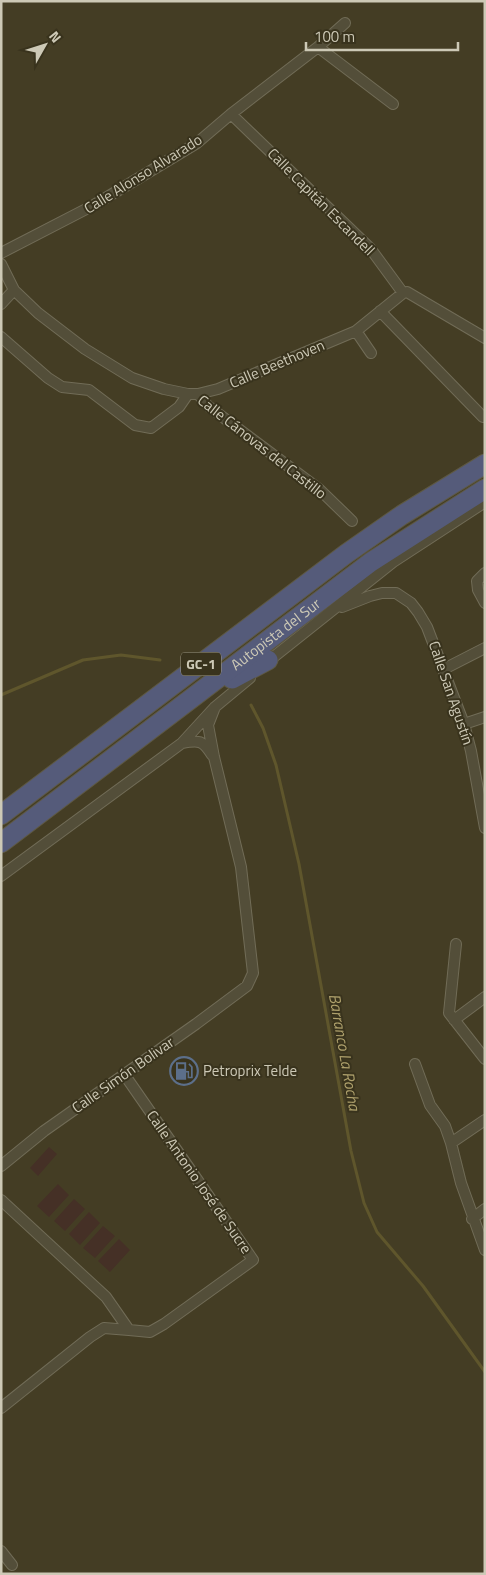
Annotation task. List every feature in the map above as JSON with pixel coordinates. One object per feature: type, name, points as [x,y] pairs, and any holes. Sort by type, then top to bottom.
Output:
[{"type":"highway","points":[[402,515],[440,477],[485,451]]},
{"type":"highway","name":"Autopista del Sur","points":[[1,815],[339,559],[402,515],[485,464]]},
{"type":"highway","name":"Autopista del Sur","points":[[1,843],[371,562],[485,489]]},
{"type":"highway","points":[[180,707],[268,660]]},
{"type":"street","name":"Calle Alonso Alvarado","points":[[1,253],[102,200],[197,143],[231,114],[318,47],[345,23]]},
{"type":"street","points":[[318,47],[392,104]]},
{"type":"street","name":"Calle Capitán Escandell","points":[[231,114],[370,248],[403,293]]},
{"type":"street","name":"Calle Cánovas del Castillo","points":[[1,264],[14,290],[38,313],[85,349],[132,378],[164,389],[193,394],[319,489],[352,521]]},
{"type":"street","points":[[1,304],[14,290]]},
{"type":"street","points":[[403,293],[407,292],[485,338]]},
{"type":"street","name":"Calle Beethoven","points":[[193,394],[218,389],[356,331],[403,293]]},
{"type":"street","points":[[380,312],[484,416]]},
{"type":"street","points":[[356,331],[371,353]]},
{"type":"street","points":[[1,337],[48,378],[62,387],[89,390],[134,425],[151,428],[193,394]]},
{"type":"street","points":[[1,876],[182,743],[215,707],[256,673],[268,660],[335,610],[354,592],[393,562],[485,502]]},
{"type":"street","points":[[485,573],[477,580],[478,590],[485,603]]},
{"type":"street","name":"Calle San Agustín","points":[[335,610],[382,593],[396,593],[404,597],[415,607],[427,627],[464,724],[471,751],[485,828]]},
{"type":"street","points":[[444,669],[485,648]]},
{"type":"street","points":[[214,757],[208,725],[215,707]]},
{"type":"street","points":[[464,724],[485,717]]},
{"type":"street","points":[[182,743],[195,740],[206,745],[214,757]]},
{"type":"street","name":"Calle Simón Bolivar","points":[[1,1166],[44,1131],[247,986],[253,973],[241,867],[214,757]]},
{"type":"street","points":[[456,944],[449,1012],[485,1059]]},
{"type":"street","points":[[454,1020],[485,997]]},
{"type":"street","points":[[415,1064],[430,1105],[445,1126],[452,1144],[472,1219],[485,1250]]},
{"type":"street","name":"Calle Antonio José de Sucre","points":[[124,1074],[253,1260],[150,1332],[129,1330]]},
{"type":"street","points":[[452,1144],[485,1120]]},
{"type":"street","points":[[1,1200],[106,1297],[129,1330]]},
{"type":"street","points":[[472,1219],[485,1209]]},
{"type":"street","points":[[1,1408],[104,1328],[129,1330]]},
{"type":"street","points":[[1,1551],[12,1565]]},
{"type":"shaded area","points":[[49,1147],[57,1154],[38,1176],[30,1168]]},
{"type":"shaded area","points":[[58,1184],[69,1195],[49,1217],[37,1206]]},
{"type":"shaded area","points":[[74,1199],[85,1209],[65,1231],[54,1221]]},
{"type":"shaded area","points":[[89,1212],[100,1223],[80,1245],[69,1234]]},
{"type":"shaded area","points":[[103,1226],[115,1236],[95,1258],[83,1248]]},
{"type":"shaded area","points":[[119,1239],[130,1250],[110,1272],[98,1261]]},
{"type":"waterway","name":"Barranco La Rocha","points":[[1,695],[83,660],[121,655],[160,660]]},
{"type":"waterway","name":"Barranco La Rocha","points":[[251,705],[263,728],[276,765],[299,864],[351,1151],[364,1203],[377,1232],[423,1286],[485,1372]]},
{"type":"place","name":"Petroprix Telde","points":[[184,1071]]}]
